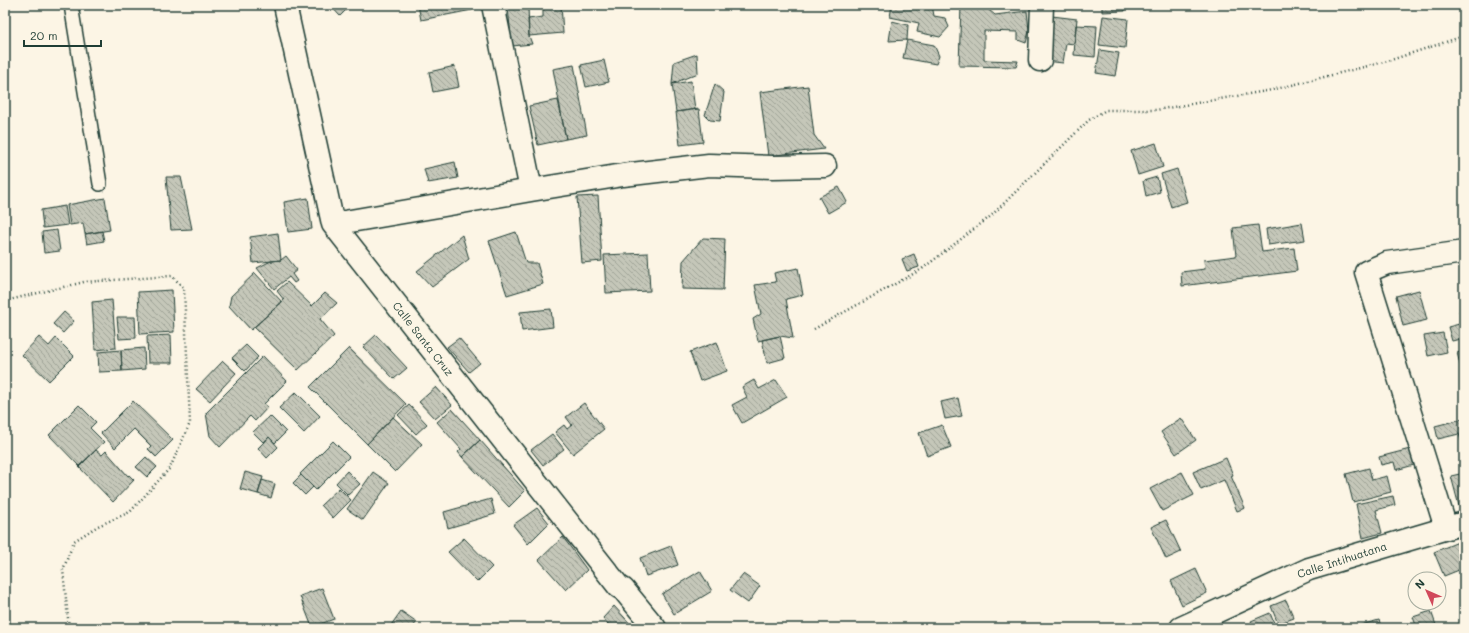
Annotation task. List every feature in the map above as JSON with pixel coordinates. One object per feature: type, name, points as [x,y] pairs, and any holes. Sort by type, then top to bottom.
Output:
[{"type":"street","name":"Calle Santa Cruz","points":[[285,5],[333,224],[619,587],[623,589],[656,628]]},
{"type":"street","points":[[493,5],[531,190]]},
{"type":"street","points":[[1040,60],[1042,5]]},
{"type":"street","points":[[333,224],[623,174],[709,165],[773,167],[825,166]]},
{"type":"street","points":[[1455,526],[1366,272],[1387,262],[1464,252]]},
{"type":"street","name":"Calle Intihuatana","points":[[1180,628],[1309,569],[1455,526]]},
{"type":"lane","points":[[71,5],[100,184]]},
{"type":"path","points":[[814,329],[922,269],[991,216],[1089,120],[1106,110],[1156,110],[1272,90],[1388,60],[1464,36]]},
{"type":"path","points":[[5,301],[84,282],[172,276],[184,288],[190,423],[170,468],[130,512],[98,526],[74,541],[62,570],[69,628]]},
{"type":"building","points":[[330,5],[343,5],[347,9],[340,16]]},
{"type":"building","points":[[418,5],[471,5],[472,10],[421,20]]},
{"type":"building","points":[[528,5],[529,36],[532,44],[512,46],[508,8]]},
{"type":"building","points":[[543,5],[561,5],[563,33],[529,36],[528,19],[543,17]]},
{"type":"building","points":[[892,5],[932,5],[934,16],[945,18],[949,27],[940,37],[917,32],[919,23],[890,17]]},
{"type":"building","points":[[961,5],[983,5],[995,15],[1027,11],[1029,31],[1026,43],[1018,40],[1018,32],[984,31],[984,60],[1018,61],[1016,67],[959,66]]},
{"type":"building","points":[[1102,5],[1125,5],[1125,11],[1102,12]]},
{"type":"building","points":[[1052,16],[1077,19],[1074,44],[1066,43],[1063,63],[1046,61]]},
{"type":"building","points":[[1103,16],[1128,19],[1125,48],[1099,45]]},
{"type":"building","points":[[892,21],[908,25],[907,40],[889,41]]},
{"type":"building","points":[[1076,25],[1097,26],[1095,57],[1074,55]]},
{"type":"building","points":[[907,40],[934,45],[939,56],[936,64],[903,58]]},
{"type":"building","points":[[1100,50],[1119,53],[1115,76],[1096,73]]},
{"type":"building","points":[[697,54],[698,73],[672,84],[674,62]]},
{"type":"building","points":[[604,60],[609,82],[586,87],[581,65]]},
{"type":"building","points":[[574,65],[587,135],[566,139],[553,69]]},
{"type":"building","points":[[455,66],[459,87],[433,92],[429,72]]},
{"type":"building","points":[[691,81],[695,109],[676,112],[672,84]]},
{"type":"building","points":[[715,84],[724,92],[720,121],[710,120],[705,115]]},
{"type":"building","points":[[808,86],[814,135],[824,149],[768,156],[760,92]]},
{"type":"building","points":[[558,100],[566,139],[538,145],[529,106]]},
{"type":"building","points":[[699,109],[703,142],[680,145],[676,112]]},
{"type":"building","points":[[1156,143],[1163,167],[1138,175],[1131,151]]},
{"type":"building","points":[[455,162],[458,178],[428,183],[424,169]]},
{"type":"building","points":[[1177,169],[1187,202],[1171,207],[1161,174]]},
{"type":"building","points":[[166,177],[181,177],[192,229],[171,230]]},
{"type":"building","points":[[1157,177],[1160,192],[1146,196],[1143,181]]},
{"type":"building","points":[[839,187],[847,202],[828,213],[819,197]]},
{"type":"building","points":[[598,196],[602,261],[582,263],[577,197]]},
{"type":"building","points":[[105,198],[110,230],[85,234],[83,223],[70,225],[67,205]]},
{"type":"building","points":[[308,198],[312,229],[288,232],[284,202]]},
{"type":"building","points":[[65,206],[68,225],[43,228],[41,210]]},
{"type":"building","points":[[1302,223],[1305,240],[1268,245],[1266,229]]},
{"type":"building","points":[[1258,225],[1262,252],[1294,248],[1297,271],[1182,286],[1181,272],[1205,269],[1204,260],[1236,256],[1233,228]]},
{"type":"building","points":[[57,230],[60,251],[44,253],[42,232]]},
{"type":"building","points":[[102,231],[104,241],[87,244],[85,234]]},
{"type":"building","points":[[516,232],[526,263],[537,263],[543,284],[507,295],[489,241]]},
{"type":"building","points":[[278,233],[281,260],[253,263],[250,237]]},
{"type":"building","points":[[462,235],[469,259],[432,287],[417,271]]},
{"type":"building","points":[[703,238],[725,239],[723,290],[682,289],[683,261]]},
{"type":"building","points":[[648,253],[650,291],[606,293],[604,255]]},
{"type":"building","points":[[914,254],[919,267],[907,271],[902,259]]},
{"type":"building","points":[[286,256],[297,270],[292,274],[297,281],[294,283],[289,277],[274,289],[257,268],[271,261],[281,260]]},
{"type":"building","points":[[798,268],[803,295],[786,299],[793,338],[780,336],[758,341],[753,319],[761,314],[755,285],[776,282],[774,273]]},
{"type":"building","points":[[255,273],[282,302],[251,330],[229,306],[231,296]]},
{"type":"building","points":[[287,282],[312,306],[325,293],[337,303],[320,319],[334,336],[298,370],[254,327],[284,300],[277,291]]},
{"type":"building","points":[[172,290],[174,332],[140,334],[138,292]]},
{"type":"building","points":[[1419,290],[1427,320],[1403,326],[1396,296]]},
{"type":"building","points":[[112,300],[116,348],[95,350],[92,302]]},
{"type":"building","points":[[551,309],[553,327],[522,331],[520,312]]},
{"type":"building","points":[[1464,310],[1464,338],[1452,341],[1448,327],[1463,323],[1459,311]]},
{"type":"building","points":[[64,312],[74,321],[63,333],[53,324]]},
{"type":"building","points":[[117,317],[135,317],[136,338],[119,339]]},
{"type":"building","points":[[1443,333],[1447,352],[1428,356],[1424,336]]},
{"type":"building","points":[[171,335],[172,363],[148,363],[147,336]]},
{"type":"building","points":[[376,335],[407,368],[394,379],[363,347]]},
{"type":"building","points":[[780,336],[785,358],[767,363],[762,340]]},
{"type":"building","points":[[39,337],[49,346],[56,338],[74,356],[49,381],[22,355]]},
{"type":"building","points":[[459,338],[480,363],[469,372],[447,347]]},
{"type":"building","points":[[717,342],[727,371],[700,381],[690,352]]},
{"type":"building","points":[[246,345],[258,357],[245,371],[232,358]]},
{"type":"building","points":[[144,348],[145,369],[122,371],[121,350]]},
{"type":"building","points":[[349,348],[406,404],[367,444],[310,387]]},
{"type":"building","points":[[121,350],[122,371],[99,372],[98,352]]},
{"type":"building","points":[[1464,351],[1464,370],[1462,371],[1457,353]]},
{"type":"building","points":[[263,356],[287,381],[264,404],[268,407],[255,421],[250,416],[220,447],[210,436],[206,413]]},
{"type":"building","points":[[223,361],[236,373],[210,401],[196,389]]},
{"type":"building","points":[[754,380],[759,389],[776,380],[787,397],[742,423],[732,405],[747,397],[742,387]]},
{"type":"building","points":[[436,387],[452,405],[435,419],[419,402]]},
{"type":"building","points":[[296,392],[320,416],[304,433],[279,408]]},
{"type":"building","points":[[958,398],[962,416],[945,419],[941,402]]},
{"type":"building","points":[[133,401],[173,440],[156,457],[148,449],[151,446],[134,429],[115,448],[101,433]]},
{"type":"building","points":[[584,403],[604,429],[573,454],[555,432],[564,425],[567,429],[572,425],[566,417]]},
{"type":"building","points":[[79,405],[96,422],[90,428],[104,442],[79,466],[49,435]]},
{"type":"building","points":[[409,405],[427,424],[416,434],[398,415]]},
{"type":"building","points":[[452,409],[480,440],[462,457],[458,452],[461,449],[437,422]]},
{"type":"building","points":[[270,416],[286,432],[275,443],[269,437],[264,443],[253,432]]},
{"type":"building","points":[[393,417],[422,444],[395,472],[367,444]]},
{"type":"building","points":[[1181,418],[1196,440],[1176,454],[1161,432]]},
{"type":"building","points":[[1462,419],[1464,425],[1463,446],[1459,434],[1438,439],[1435,426]]},
{"type":"building","points":[[942,425],[951,447],[927,456],[919,433]]},
{"type":"building","points":[[552,434],[564,449],[543,465],[531,450]]},
{"type":"building","points":[[269,437],[278,447],[267,458],[258,448]]},
{"type":"building","points":[[480,440],[525,491],[509,507],[462,457]]},
{"type":"building","points":[[333,441],[349,457],[316,490],[300,474]]},
{"type":"building","points":[[1410,449],[1414,465],[1396,470],[1394,462],[1381,465],[1379,457]]},
{"type":"building","points":[[96,450],[102,455],[106,451],[128,476],[129,475],[134,480],[113,502],[79,467]]},
{"type":"building","points":[[146,457],[157,467],[147,477],[136,467]]},
{"type":"building","points":[[1226,458],[1233,475],[1231,476],[1245,508],[1237,511],[1224,480],[1201,490],[1193,472]]},
{"type":"building","points":[[1369,468],[1372,480],[1387,476],[1391,492],[1353,502],[1346,474]]},
{"type":"building","points":[[347,471],[360,484],[348,495],[336,483]]},
{"type":"building","points":[[245,472],[263,477],[258,494],[240,489]]},
{"type":"building","points":[[373,472],[389,483],[363,520],[347,509]]},
{"type":"building","points":[[1182,472],[1194,495],[1162,511],[1150,489]]},
{"type":"building","points":[[1464,473],[1464,507],[1459,506],[1451,476]]},
{"type":"building","points":[[301,475],[313,487],[305,495],[293,483]]},
{"type":"building","points":[[262,480],[275,484],[271,498],[258,494]]},
{"type":"building","points":[[339,488],[351,500],[333,518],[321,505]]},
{"type":"building","points":[[1393,496],[1395,505],[1376,510],[1382,533],[1363,538],[1356,504]]},
{"type":"building","points":[[491,499],[495,514],[448,528],[444,512]]},
{"type":"building","points":[[537,508],[549,523],[528,544],[513,525]]},
{"type":"building","points":[[1166,520],[1181,552],[1166,559],[1151,527]]},
{"type":"building","points":[[563,537],[587,570],[566,590],[539,560]]},
{"type":"building","points":[[464,538],[492,567],[477,582],[448,552]]},
{"type":"building","points":[[1463,540],[1464,568],[1447,575],[1447,571],[1442,571],[1434,552]]},
{"type":"building","points":[[671,546],[678,565],[646,576],[640,558]]},
{"type":"building","points":[[1196,569],[1207,593],[1182,605],[1171,581]]},
{"type":"building","points":[[700,571],[712,591],[674,614],[662,594]]},
{"type":"building","points":[[743,574],[760,586],[748,603],[730,590]]},
{"type":"building","points":[[322,588],[334,619],[312,627],[300,596]]},
{"type":"building","points":[[1286,600],[1294,618],[1278,624],[1271,606]]},
{"type":"building","points":[[614,606],[634,628],[606,628],[609,625],[603,618]]},
{"type":"building","points":[[401,611],[417,622],[412,628],[389,628]]},
{"type":"building","points":[[1431,611],[1437,628],[1417,628],[1413,617]]},
{"type":"building","points":[[1270,613],[1276,628],[1254,628],[1251,621]]},
{"type":"building","points":[[1379,620],[1382,628],[1362,628],[1361,625]]}]
